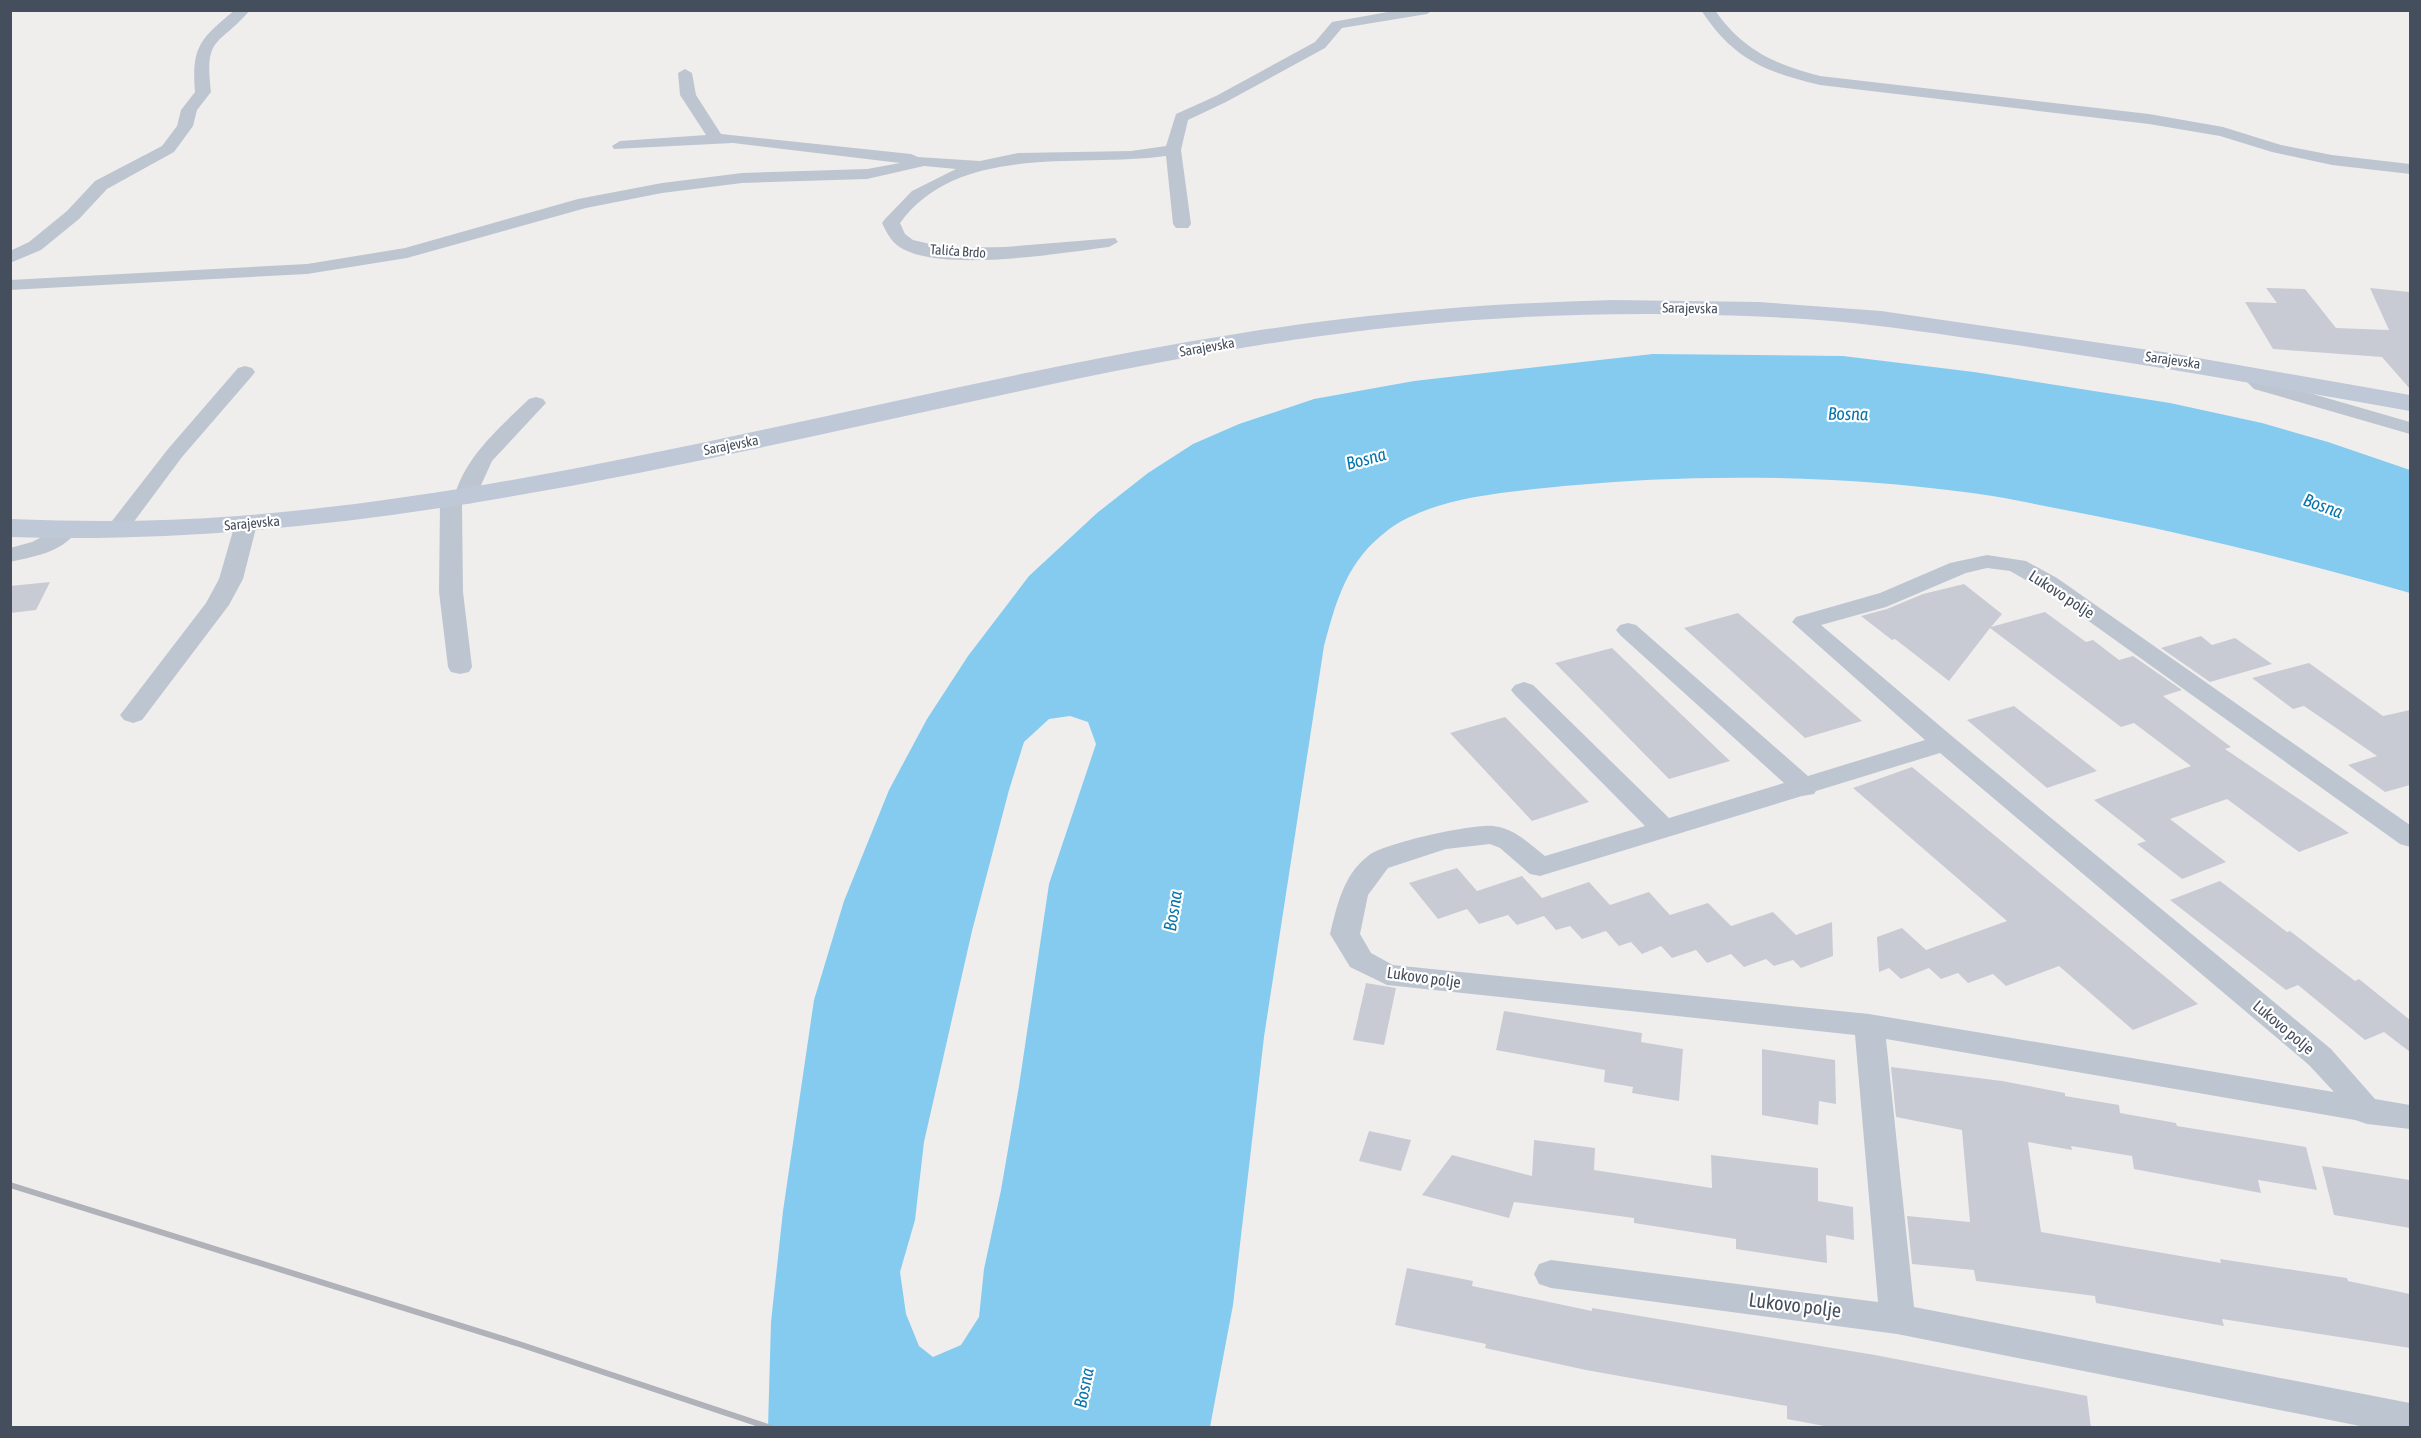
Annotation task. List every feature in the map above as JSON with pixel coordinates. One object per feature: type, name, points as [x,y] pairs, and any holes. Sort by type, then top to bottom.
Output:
[{"type":"main road","name":"Sarajevska","points":[[10,528],[65,532],[246,524],[458,499],[819,427],[1117,363],[1248,339],[1459,313],[1692,307],[1830,314],[1929,324],[2248,373],[2410,403]]},
{"type":"street","points":[[10,258],[35,246],[74,215],[101,185],[168,149],[185,126],[189,110],[203,92],[199,61],[206,42],[244,10]]},
{"type":"street","points":[[1182,224],[1173,150],[1181,117],[1221,99],[1320,45],[1333,19],[1427,10]]},
{"type":"street","points":[[1708,10],[1732,45],[1774,67],[1813,79],[1840,85],[2149,119],[2223,132],[2278,149],[2332,160],[2410,169]]},
{"type":"street","points":[[685,73],[688,95],[716,138]]},
{"type":"street","points":[[620,146],[716,138],[756,140],[980,166],[1018,158],[1131,156],[1173,150]]},
{"type":"street","points":[[10,285],[249,274],[307,269],[407,253],[584,203],[662,188],[742,178],[867,174],[888,171],[923,160]]},
{"type":"street","name":"Talića Brdo","points":[[980,166],[926,188],[900,208],[891,223],[896,235],[909,245],[930,251],[964,253],[1000,253],[1108,242]]},
{"type":"street","points":[[116,530],[175,453],[246,372]]},
{"type":"street","points":[[2248,373],[2261,385],[2283,393],[2410,428]]},
{"type":"street","points":[[460,667],[451,592],[458,499],[485,458],[536,403]]},
{"type":"street","points":[[133,715],[217,605],[231,579],[246,524]]},
{"type":"street","points":[[10,555],[32,550],[59,538],[65,532]]},
{"type":"street","name":"Lukovo polje","points":[[2367,1112],[2351,1089],[2320,1057],[1944,743],[1804,622],[1887,598],[1980,562],[2002,562],[2028,571],[2063,592],[2410,838]]},
{"type":"street","points":[[1628,630],[1805,788]]},
{"type":"street","points":[[1524,690],[1664,829]]},
{"type":"street","name":"Lukovo polje","points":[[1944,743],[1805,788],[1540,867],[1510,842],[1493,835],[1443,840],[1378,862],[1353,893],[1345,934],[1360,960],[1387,975],[1869,1024],[2367,1112],[2410,1117]]},
{"type":"street","points":[[1869,1024],[1897,1319]]},
{"type":"street","name":"Lukovo polje","points":[[1551,1274],[1897,1319],[2410,1419]]},
{"type":"water","name":"Bosna","points":[[1653,354],[1843,356],[1974,372],[2170,403],[2262,423],[2328,442],[2410,470],[2410,593],[2239,548],[2109,519],[1984,495],[1870,482],[1717,478],[1564,486],[1496,494],[1449,503],[1407,519],[1388,530],[1374,542],[1353,568],[1339,596],[1324,646],[1264,1037],[1233,1305],[1210,1427],[768,1427],[771,1322],[783,1211],[814,1000],[844,901],[889,790],[927,719],[968,656],[1029,576],[1097,513],[1148,473],[1193,444],[1239,424],[1314,399],[1414,381]],"holes":[[[1070,716],[1088,722],[1096,744],[1049,884],[1019,1086],[1001,1190],[984,1269],[979,1317],[961,1345],[933,1357],[919,1346],[906,1314],[900,1272],[915,1220],[924,1142],[972,931],[1024,742],[1049,719]]]},
{"type":"building","points":[[2266,288],[2305,289],[2336,328],[2389,330],[2370,288],[2410,292],[2410,389],[2382,357],[2273,349],[2245,302],[2277,303]]},
{"type":"building","points":[[50,582],[36,610],[10,613],[10,586]]},
{"type":"building","points":[[1964,584],[2002,614],[1991,627],[2045,612],[2086,642],[2093,640],[2119,660],[2133,656],[2182,690],[2163,696],[2231,747],[2225,749],[2349,833],[2299,852],[2227,799],[2170,819],[2226,862],[2182,879],[2137,844],[2146,841],[2094,800],[2191,766],[2134,723],[2121,727],[1990,628],[1949,681],[1861,616],[1887,609],[1923,594]]},
{"type":"building","points":[[1738,613],[1862,721],[1805,738],[1684,628]]},
{"type":"building","points":[[2201,636],[2212,645],[2235,638],[2272,664],[2210,682],[2161,648]]},
{"type":"building","points":[[1612,648],[1730,761],[1669,779],[1555,663]]},
{"type":"building","points":[[2309,663],[2383,716],[2410,710],[2410,785],[2385,792],[2348,765],[2377,756],[2304,706],[2293,709],[2252,678]]},
{"type":"building","points":[[2014,706],[2097,771],[2047,788],[1967,720]]},
{"type":"building","points":[[1505,717],[1589,802],[1532,821],[1450,733]]},
{"type":"building","points":[[1912,767],[2198,1004],[2133,1030],[2059,966],[2006,986],[1993,974],[1968,983],[1958,973],[1941,979],[1929,968],[1901,979],[1889,968],[1879,972],[1877,937],[1902,928],[1926,950],[2007,921],[1853,788]]},
{"type":"building","points":[[1457,868],[1477,891],[1522,876],[1542,898],[1589,882],[1610,905],[1649,892],[1670,915],[1708,903],[1731,926],[1773,912],[1796,935],[1832,922],[1833,956],[1801,968],[1793,960],[1774,966],[1766,959],[1744,967],[1731,954],[1707,963],[1696,950],[1672,958],[1661,946],[1642,954],[1631,942],[1619,946],[1606,931],[1582,939],[1570,926],[1556,930],[1544,916],[1517,925],[1508,915],[1479,924],[1467,909],[1438,919],[1409,883]]},
{"type":"building","points":[[2220,881],[2355,981],[2359,979],[2410,1020],[2410,1052],[2384,1032],[2365,1040],[2298,985],[2286,990],[2170,900]]},
{"type":"building","points":[[1366,983],[1396,988],[1384,1045],[1353,1040]]},
{"type":"building","points":[[1504,1011],[1642,1033],[1641,1042],[1683,1049],[1679,1101],[1632,1093],[1633,1087],[1604,1082],[1605,1070],[1496,1050]]},
{"type":"building","points":[[1762,1049],[1835,1060],[1836,1104],[1819,1101],[1818,1125],[1762,1115]]},
{"type":"building","points":[[1891,1067],[2002,1081],[2065,1093],[2065,1096],[2119,1105],[2120,1113],[2176,1123],[2177,1126],[2306,1147],[2317,1190],[2258,1180],[2261,1193],[2134,1169],[2132,1156],[2071,1146],[2072,1150],[2028,1142],[2041,1232],[2221,1263],[2220,1259],[2347,1278],[2348,1281],[2410,1294],[2410,1348],[2222,1319],[2224,1326],[2096,1303],[2095,1296],[1976,1281],[1974,1270],[1912,1264],[1907,1216],[1970,1222],[1962,1130],[1896,1117]]},
{"type":"building","points":[[1369,1131],[1411,1140],[1401,1171],[1359,1161]]},
{"type":"building","points":[[1534,1140],[1595,1148],[1594,1170],[1712,1188],[1711,1155],[1818,1168],[1818,1201],[1853,1207],[1854,1240],[1826,1235],[1827,1263],[1736,1249],[1736,1239],[1634,1223],[1634,1218],[1514,1202],[1509,1218],[1422,1195],[1452,1155],[1532,1176]]},
{"type":"building","points":[[2322,1166],[2410,1180],[2410,1228],[2334,1215]]},
{"type":"building","points":[[1407,1268],[1473,1281],[1472,1286],[1592,1311],[1592,1308],[1875,1355],[2087,1396],[2091,1428],[1835,1428],[1787,1419],[1787,1406],[1586,1370],[1485,1348],[1486,1344],[1395,1325]]},
{"type":"railway","points":[[10,1185],[519,1344],[771,1428]]}]
